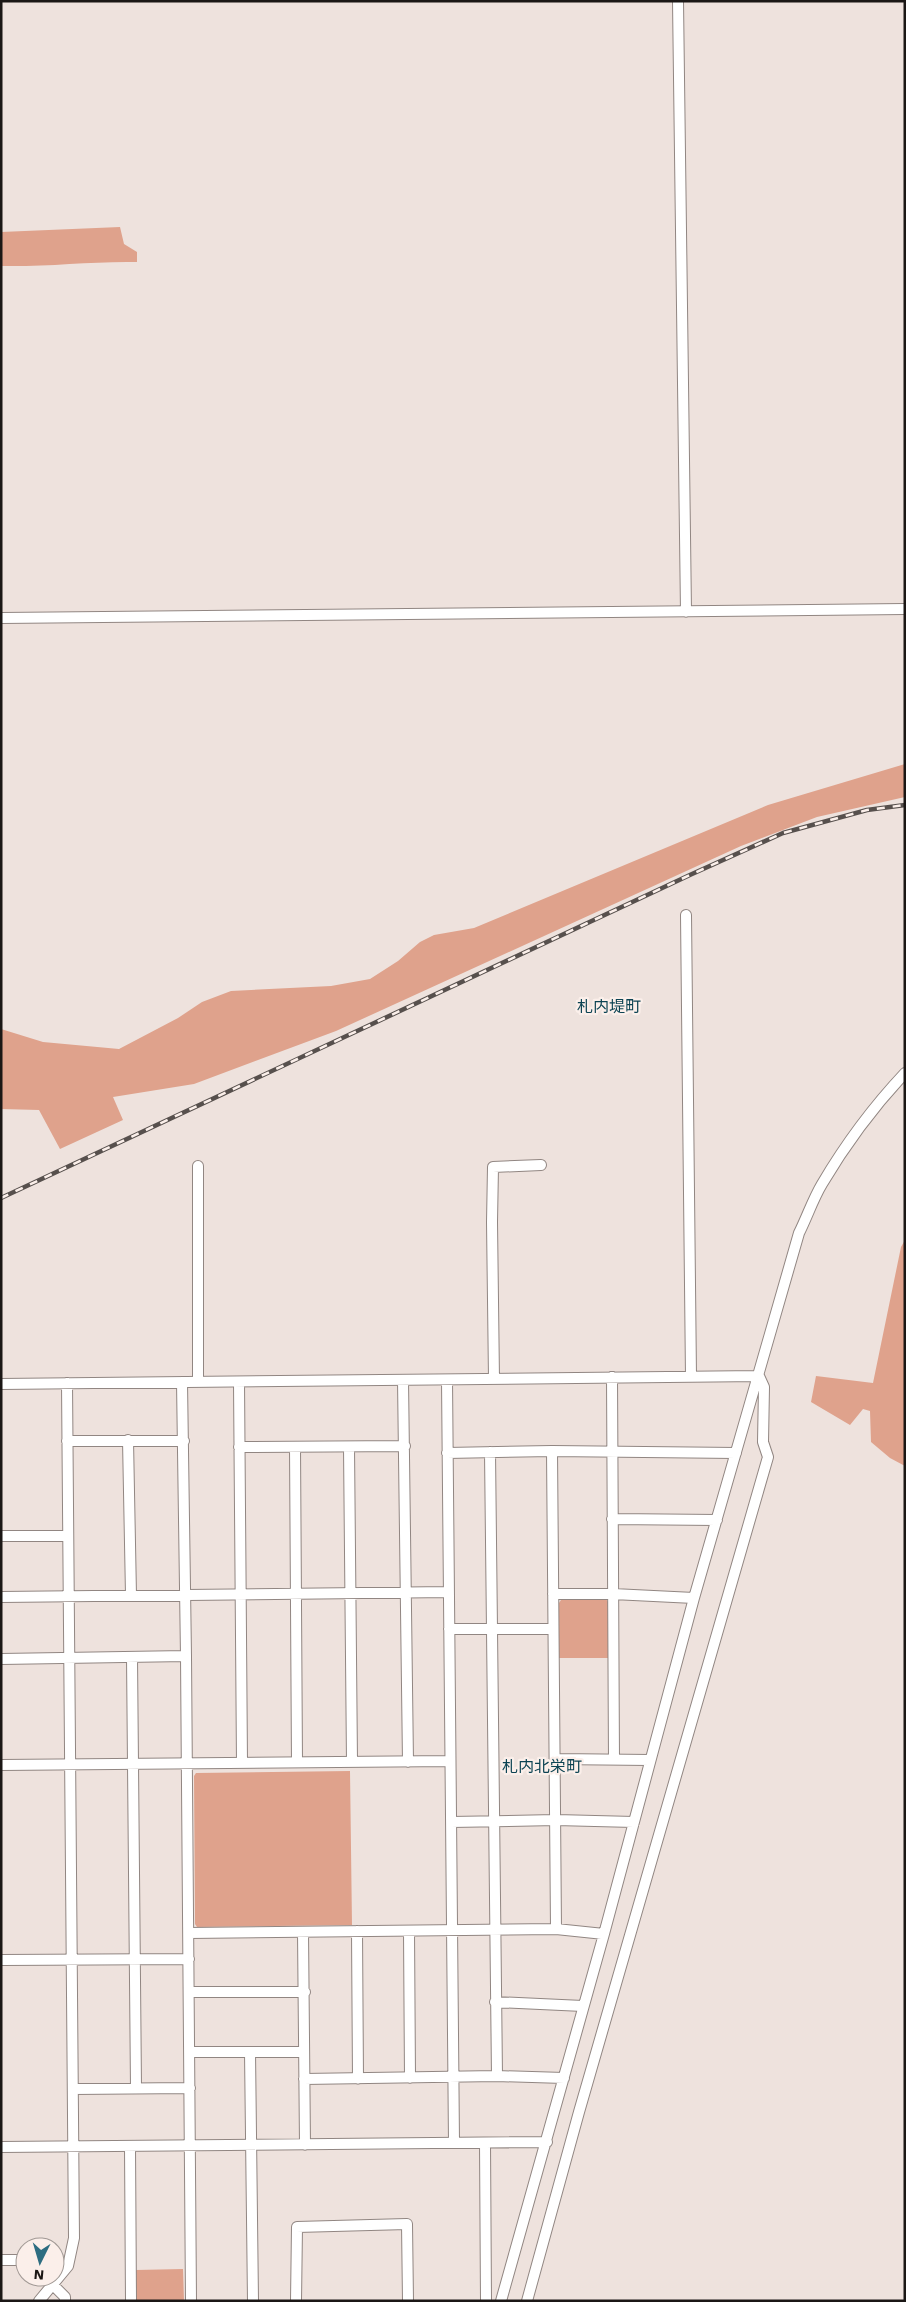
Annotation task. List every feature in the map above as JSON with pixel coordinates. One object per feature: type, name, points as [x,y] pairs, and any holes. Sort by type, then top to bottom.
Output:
[{"type":"street","points":[[678,1],[686,612]]},
{"type":"street","points":[[1,618],[905,610]]},
{"type":"street","points":[[686,915],[691,1377]]},
{"type":"street","points":[[501,2301],[604,1934],[694,1598],[799,1233],[821,1185],[871,1113],[905,1072]]},
{"type":"street","points":[[494,1378],[492,1222],[494,1167],[541,1165]]},
{"type":"street","points":[[198,1166],[198,1382]]},
{"type":"street","points":[[1,1384],[759,1376]]},
{"type":"street","points":[[527,2301],[578,2112],[768,1457],[763,1442],[764,1387],[759,1376]]},
{"type":"street","points":[[612,1377],[614,1759]]},
{"type":"street","points":[[403,1380],[408,1762]]},
{"type":"street","points":[[447,1380],[454,2144]]},
{"type":"street","points":[[182,1382],[189,1933],[191,2301]]},
{"type":"street","points":[[239,1382],[242,1763]]},
{"type":"street","points":[[65,2264],[71,2258],[74,2238],[67,1383]]},
{"type":"street","points":[[128,1440],[131,1595]]},
{"type":"street","points":[[67,1441],[184,1440]]},
{"type":"street","points":[[349,1446],[352,1762]]},
{"type":"street","points":[[239,1448],[405,1446]]},
{"type":"street","points":[[294,1447],[297,1762]]},
{"type":"street","points":[[552,1451],[556,1929]]},
{"type":"street","points":[[447,1453],[612,1451],[736,1453]]},
{"type":"street","points":[[490,1452],[495,2002],[498,2076]]},
{"type":"street","points":[[612,1519],[717,1520]]},
{"type":"street","points":[[1,1536],[68,1536]]},
{"type":"street","points":[[1,1597],[449,1592]]},
{"type":"street","points":[[553,1594],[613,1594],[694,1598]]},
{"type":"street","points":[[449,1629],[553,1629]]},
{"type":"street","points":[[1,1658],[186,1656]]},
{"type":"street","points":[[132,1657],[136,2088]]},
{"type":"street","points":[[555,1759],[650,1760]]},
{"type":"street","points":[[1,1765],[450,1761]]},
{"type":"street","points":[[451,1822],[556,1820],[634,1822]]},
{"type":"street","points":[[189,1933],[556,1929],[604,1934]]},
{"type":"street","points":[[357,1931],[358,2079]]},
{"type":"street","points":[[409,1931],[410,2078]]},
{"type":"street","points":[[304,1932],[305,2145]]},
{"type":"street","points":[[1,1960],[189,1959]]},
{"type":"street","points":[[189,1992],[305,1992]]},
{"type":"street","points":[[495,2002],[583,2006]]},
{"type":"street","points":[[189,2052],[304,2052]]},
{"type":"street","points":[[250,2052],[253,2301]]},
{"type":"street","points":[[304,2079],[454,2076],[564,2078]]},
{"type":"street","points":[[73,2089],[190,2088]]},
{"type":"street","points":[[1,2147],[74,2148],[546,2142]]},
{"type":"street","points":[[486,2143],[486,2301]]},
{"type":"street","points":[[130,2147],[131,2301]]},
{"type":"street","points":[[296,2301],[297,2227],[407,2224],[408,2301]]},
{"type":"street","points":[[1,2260],[15,2260]]},
{"type":"street","points":[[39,2301],[51,2287]]},
{"type":"street","points":[[55,2287],[65,2297],[65,2301]]},
{"type":"shaded area","points":[[120,227],[124,244],[137,252],[137,262],[1,266],[1,232]]},
{"type":"shaded area","points":[[905,764],[905,797],[817,817],[741,846],[336,1031],[194,1084],[113,1097],[123,1120],[60,1149],[39,1110],[1,1109],[1,1029],[43,1042],[119,1049],[178,1018],[202,1002],[231,991],[331,986],[370,979],[398,961],[420,942],[434,935],[474,928],[768,805]]},
{"type":"shaded area","points":[[905,1240],[905,1466],[890,1458],[871,1442],[870,1411],[863,1409],[850,1425],[811,1402],[816,1376],[873,1383],[901,1247]]},
{"type":"shaded area","points":[[606,1599],[608,1602],[608,1658],[559,1658],[559,1603],[561,1600]]},
{"type":"shaded area","points":[[350,1771],[352,1925],[197,1927],[195,1924],[194,1776],[196,1773]]},
{"type":"shaded area","points":[[183,2269],[184,2301],[136,2301],[136,2270]]},
{"type":"railway","points":[[1,1198],[783,833],[867,810],[905,805]]},
{"type":"district","name":"札内堤町","points":[[609,1006]]},
{"type":"district","name":"札内北栄町","points":[[542,1766]]}]
